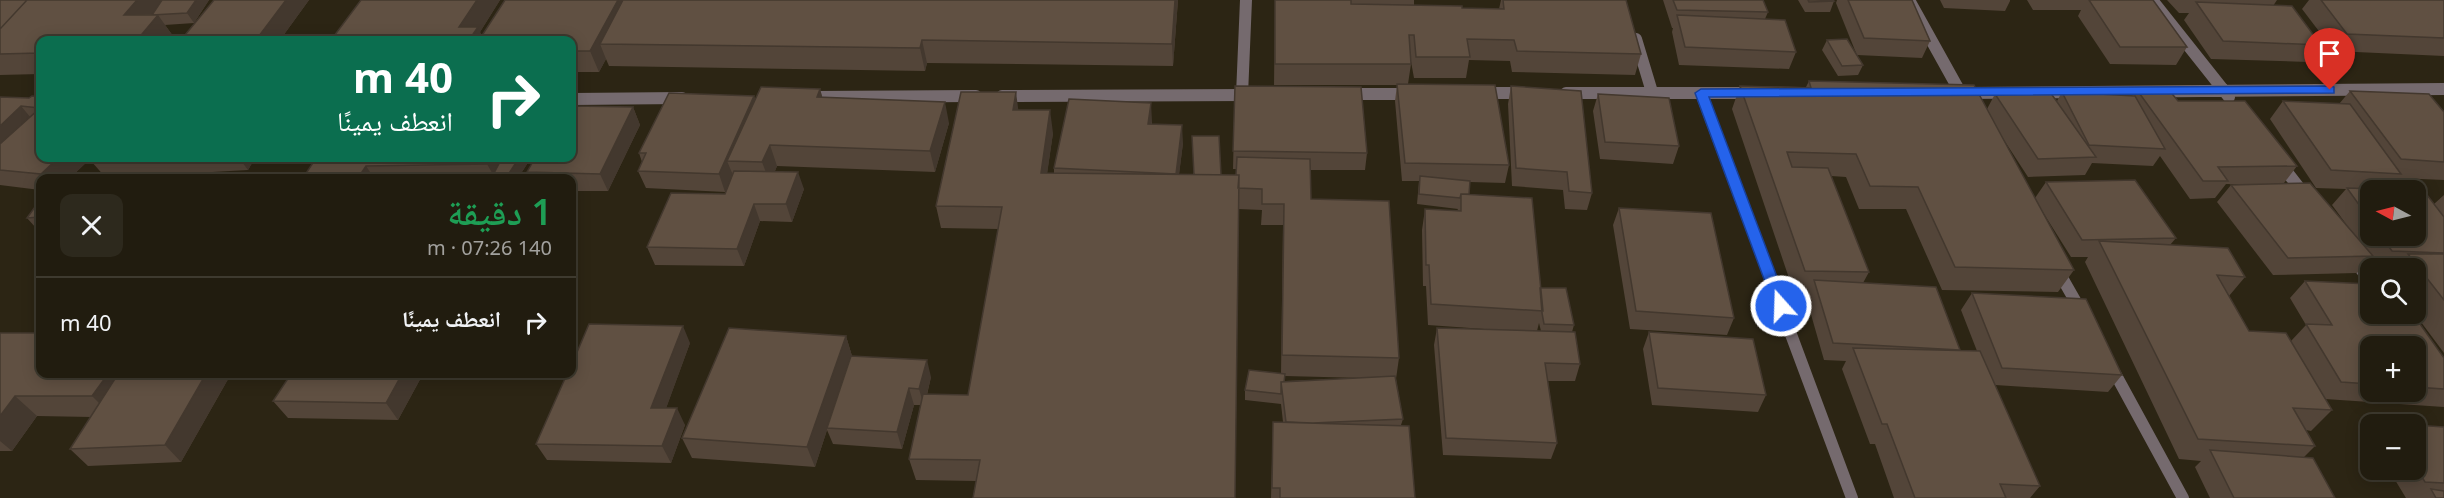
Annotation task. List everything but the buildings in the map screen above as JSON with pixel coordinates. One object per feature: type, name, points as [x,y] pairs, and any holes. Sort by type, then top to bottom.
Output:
[{"type":"street","points":[[1242,95],[1246,0]]},
{"type":"street","points":[[1909,0],[1955,93],[1972,114]]},
{"type":"street","points":[[2152,0],[2240,111]]},
{"type":"street","points":[[1633,31],[1652,92]]},
{"type":"street","points":[[1955,93],[2438,89],[2444,102]]},
{"type":"street","points":[[1465,93],[1535,93]]},
{"type":"street","points":[[1559,93],[1760,93]]},
{"type":"street","points":[[1701,93],[1852,498]]},
{"type":"street","points":[[1336,94],[1418,94]]},
{"type":"street","points":[[799,97],[1266,95]]},
{"type":"street","points":[[576,99],[691,98]]},
{"type":"street","points":[[2269,149],[2312,206]]},
{"type":"street","points":[[2341,243],[2360,268]]},
{"type":"street","points":[[2052,259],[2086,322]]},
{"type":"street","points":[[2103,353],[2183,498]]},
{"type":"route","points":[[1781,306],[1701,93],[2330,90]]}]
